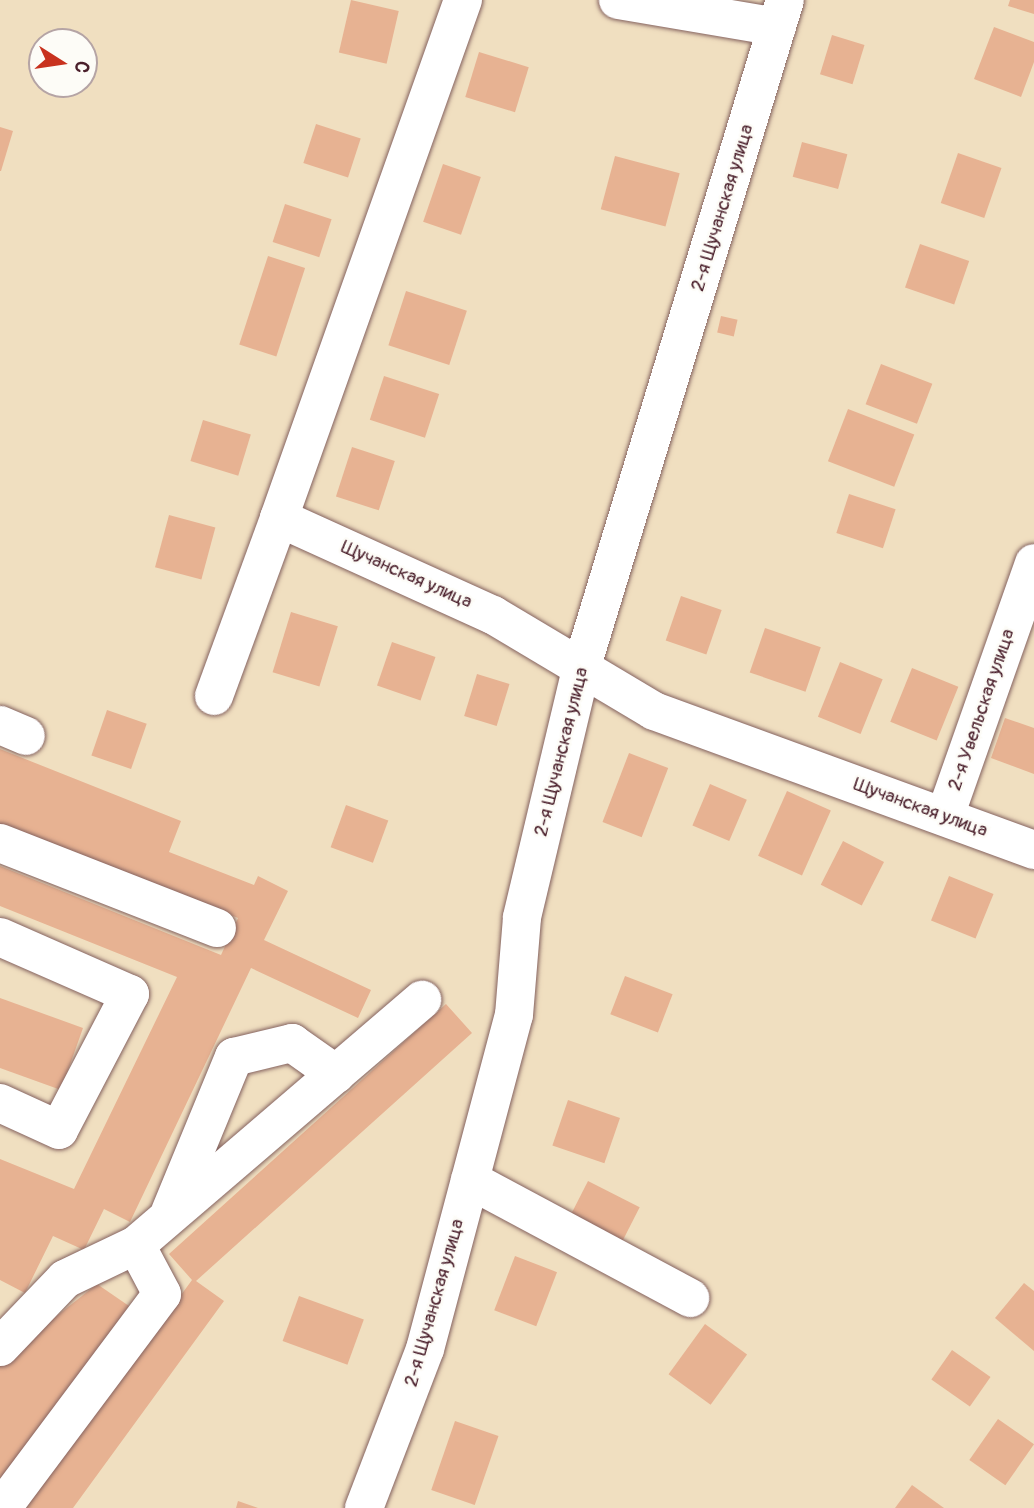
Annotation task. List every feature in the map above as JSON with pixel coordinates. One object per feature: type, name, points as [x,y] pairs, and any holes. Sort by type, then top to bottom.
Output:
[{"type":"street","points":[[214,696],[463,0]]},
{"type":"street","points":[[618,0],[781,13]]},
{"type":"street","name":"2-я Щучанская улица","points":[[364,1508],[425,1349],[514,1015],[522,917],[582,666],[781,13]]},
{"type":"street","name":"Щучанская улица","points":[[279,518],[493,615],[654,711],[1034,850]]},
{"type":"street","name":"2-я Увельская улица","points":[[945,816],[1034,564]]},
{"type":"street","points":[[0,843],[217,928]]},
{"type":"street","points":[[0,937],[130,994],[59,1130],[0,1104]]},
{"type":"street","points":[[0,1347],[65,1279],[136,1245],[422,1000]]},
{"type":"street","points":[[167,1220],[233,1057],[292,1043],[336,1074]]},
{"type":"street","points":[[470,1180],[690,1298]]},
{"type":"street","points":[[2,1508],[162,1294],[136,1245]]},
{"type":"building","points":[[351,0],[399,11],[387,64],[339,53]]},
{"type":"building","points":[[1010,0],[1034,0],[1034,14],[1008,6]]},
{"type":"building","points":[[994,27],[1034,42],[1034,62],[1021,97],[974,79]]},
{"type":"building","points":[[832,35],[865,45],[853,84],[820,74]]},
{"type":"building","points":[[479,52],[529,67],[515,112],[465,97]]},
{"type":"building","points":[[316,124],[361,139],[348,178],[303,163]]},
{"type":"building","points":[[0,127],[13,131],[1,171],[0,171]]},
{"type":"building","points":[[802,142],[847,154],[838,189],[793,177]]},
{"type":"building","points":[[958,153],[1001,168],[984,218],[941,203]]},
{"type":"building","points":[[615,156],[680,173],[665,226],[601,209]]},
{"type":"building","points":[[443,164],[481,177],[461,235],[423,222]]},
{"type":"building","points":[[285,204],[332,219],[319,257],[273,242]]},
{"type":"building","points":[[920,244],[969,261],[954,304],[905,287]]},
{"type":"building","points":[[268,256],[305,268],[276,356],[239,344]]},
{"type":"building","points":[[406,291],[467,311],[449,365],[388,345]]},
{"type":"building","points":[[721,316],[738,320],[734,336],[717,333]]},
{"type":"building","points":[[881,364],[932,384],[917,424],[866,404]]},
{"type":"building","points":[[384,376],[439,394],[425,438],[370,420]]},
{"type":"building","points":[[848,409],[914,434],[894,487],[828,461]]},
{"type":"building","points":[[203,420],[251,435],[238,476],[190,461]]},
{"type":"building","points":[[352,447],[395,461],[379,510],[336,496]]},
{"type":"building","points":[[849,494],[896,509],[883,548],[836,533]]},
{"type":"building","points":[[169,515],[215,527],[201,580],[155,567]]},
{"type":"building","points":[[681,596],[722,610],[706,654],[666,640]]},
{"type":"building","points":[[291,612],[338,626],[319,687],[273,672]]},
{"type":"building","points":[[765,628],[821,647],[805,692],[750,672]]},
{"type":"building","points":[[392,642],[435,657],[421,700],[377,685]]},
{"type":"building","points":[[840,662],[883,679],[861,734],[818,717]]},
{"type":"building","points":[[912,668],[958,687],[937,741],[890,722]]},
{"type":"building","points":[[477,674],[510,684],[497,726],[464,716]]},
{"type":"building","points":[[107,710],[147,724],[131,769],[91,755]]},
{"type":"building","points":[[1005,718],[1034,728],[1034,774],[991,758]]},
{"type":"building","points":[[0,749],[181,821],[169,852],[254,885],[258,876],[288,891],[264,940],[371,990],[358,1018],[251,968],[130,1222],[104,1209],[84,1250],[53,1236],[25,1293],[0,1280],[0,1159],[74,1189],[177,977],[0,906],[0,866],[221,955],[238,918],[0,825]]},
{"type":"building","points":[[629,753],[668,768],[642,837],[602,822]]},
{"type":"building","points":[[710,784],[747,800],[729,841],[692,825]]},
{"type":"building","points":[[787,791],[831,811],[802,875],[758,856]]},
{"type":"building","points":[[346,805],[388,820],[373,863],[331,847]]},
{"type":"building","points":[[843,841],[884,862],[862,906],[821,885]]},
{"type":"building","points":[[949,876],[994,894],[976,938],[931,921]]},
{"type":"building","points":[[625,976],[673,994],[658,1033],[610,1014]]},
{"type":"building","points":[[0,998],[83,1028],[61,1090],[0,1068]]},
{"type":"building","points":[[446,1004],[472,1033],[196,1281],[224,1301],[73,1508],[25,1508],[192,1280],[169,1254]]},
{"type":"building","points":[[568,1100],[620,1118],[604,1163],[552,1145]]},
{"type":"building","points":[[588,1181],[640,1207],[619,1248],[567,1222]]},
{"type":"building","points":[[515,1256],[557,1272],[536,1326],[494,1310]]},
{"type":"building","points":[[1024,1283],[1034,1291],[1034,1351],[995,1318]]},
{"type":"building","points":[[97,1284],[129,1306],[0,1482],[0,1361]]},
{"type":"building","points":[[299,1296],[364,1320],[347,1365],[283,1341]]},
{"type":"building","points":[[705,1324],[747,1355],[711,1405],[669,1374]]},
{"type":"building","points":[[952,1350],[991,1377],[970,1406],[931,1379]]},
{"type":"building","points":[[998,1419],[1034,1444],[1005,1485],[969,1460]]},
{"type":"building","points":[[455,1421],[498,1436],[475,1505],[431,1490]]},
{"type":"building","points":[[912,1485],[944,1508],[895,1508]]},
{"type":"building","points":[[238,1501],[258,1508],[236,1508]]}]
